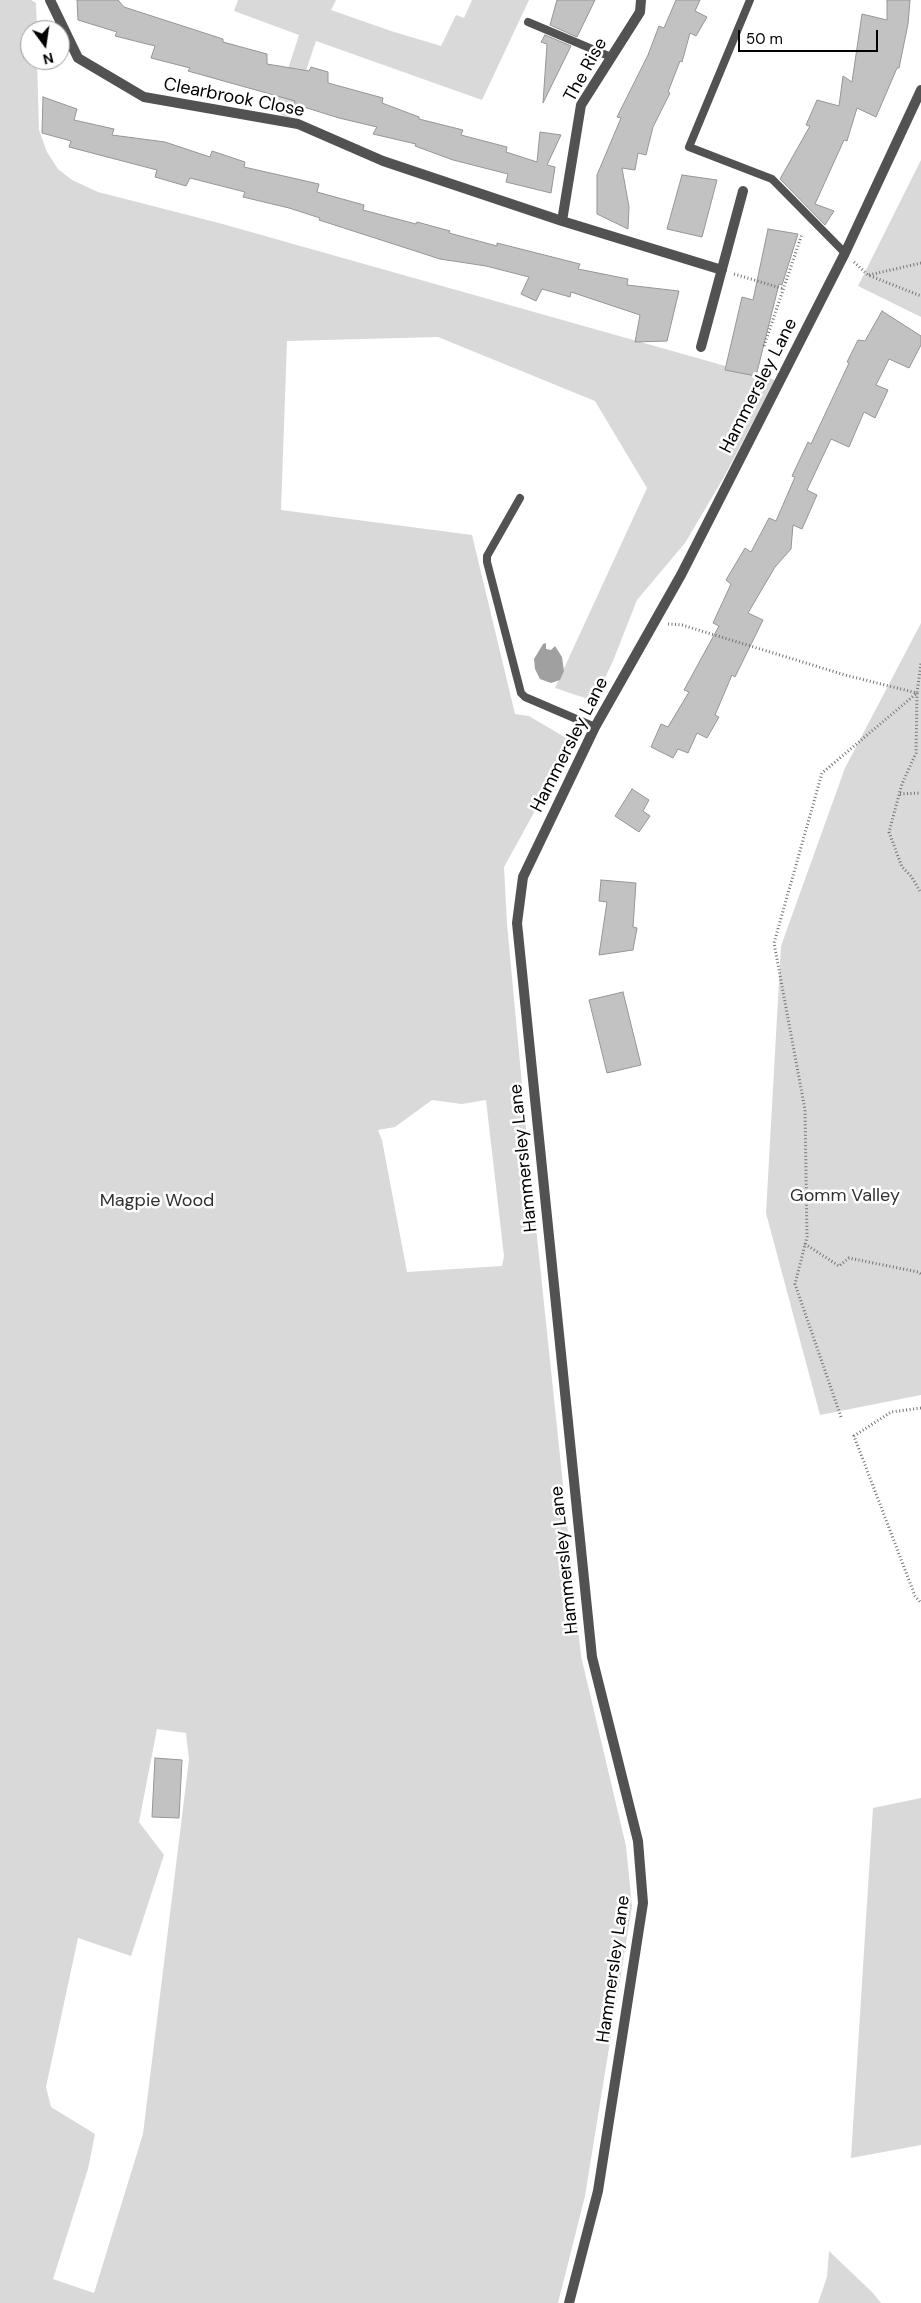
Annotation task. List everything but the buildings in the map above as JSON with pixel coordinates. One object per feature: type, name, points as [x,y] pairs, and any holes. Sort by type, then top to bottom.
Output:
[{"type":"street","name":"Clearbrook Close","points":[[50,0],[78,58],[144,97],[298,124],[382,161],[562,221],[722,270]]},
{"type":"street","name":"The Rise","points":[[562,221],[580,106],[640,12],[640,0]]},
{"type":"street","name":"Hammersley Lane","points":[[569,2303],[598,2190],[643,1904],[638,1841],[592,1658],[517,923],[522,877],[595,727],[681,575],[845,253],[921,90]]},
{"type":"street","points":[[700,347],[743,191]]},
{"type":"lane","points":[[750,0],[689,147],[772,179],[845,253]]},
{"type":"lane","points":[[528,22],[611,57]]},
{"type":"lane","points":[[520,498],[487,556],[487,562],[521,693],[525,697],[595,727]]},
{"type":"path","points":[[764,346],[802,234]]},
{"type":"path","points":[[845,253],[868,275],[921,296]]},
{"type":"path","points":[[868,275],[921,263]]},
{"type":"path","points":[[722,270],[784,289]]},
{"type":"path","points":[[654,623],[682,625],[845,676],[917,693]]},
{"type":"path","points":[[921,663],[917,693],[916,753],[900,794],[889,832],[902,867],[911,876],[921,892]]},
{"type":"path","points":[[841,1416],[795,1284],[807,1237],[805,1110],[774,943],[822,773],[917,693]]},
{"type":"path","points":[[900,794],[921,793]]},
{"type":"path","points":[[805,1244],[839,1266],[849,1258],[921,1274]]},
{"type":"path","points":[[921,1408],[891,1412],[854,1436],[915,1596],[921,1603]]},
{"type":"green space","name":"Magpie Wood","points":[[0,0],[31,0],[36,3],[37,20],[20,20],[20,70],[37,70],[39,130],[47,152],[58,169],[72,180],[98,192],[219,223],[775,380],[724,477],[685,543],[637,600],[613,661],[594,701],[555,688],[647,488],[595,401],[438,337],[287,341],[281,510],[472,535],[515,714],[529,716],[573,742],[504,867],[507,924],[530,1170],[581,1656],[626,1846],[632,1906],[585,2196],[558,2303],[0,2303]],"holes":[[[432,1100],[462,1104],[486,1100],[504,1256],[502,1266],[407,1272],[382,1140],[378,1130],[395,1127]],[[157,1729],[186,1733],[189,1759],[143,2134],[94,2293],[53,2279],[88,2169],[95,2134],[51,2107],[46,2087],[78,1938],[131,1956],[164,1855],[139,1822]]]},
{"type":"green space","points":[[238,0],[336,0],[331,10],[441,46],[456,15],[464,18],[472,0],[529,0],[482,100],[316,41],[290,118],[274,112],[299,35],[234,11]]},
{"type":"green space","points":[[921,160],[921,317],[858,286]]},
{"type":"green space","name":"Gomm Valley","points":[[921,623],[921,1395],[820,1415],[766,1213],[781,946],[845,768]]},
{"type":"green space","points":[[921,1798],[921,2145],[851,2158],[873,1808]]},
{"type":"green space","points":[[829,2251],[881,2303],[818,2303],[827,2277]]},
{"type":"shaded area","points":[[546,643],[546,649],[551,650],[555,646],[562,657],[564,671],[560,680],[551,683],[540,679],[535,669],[534,659],[543,644]]}]
